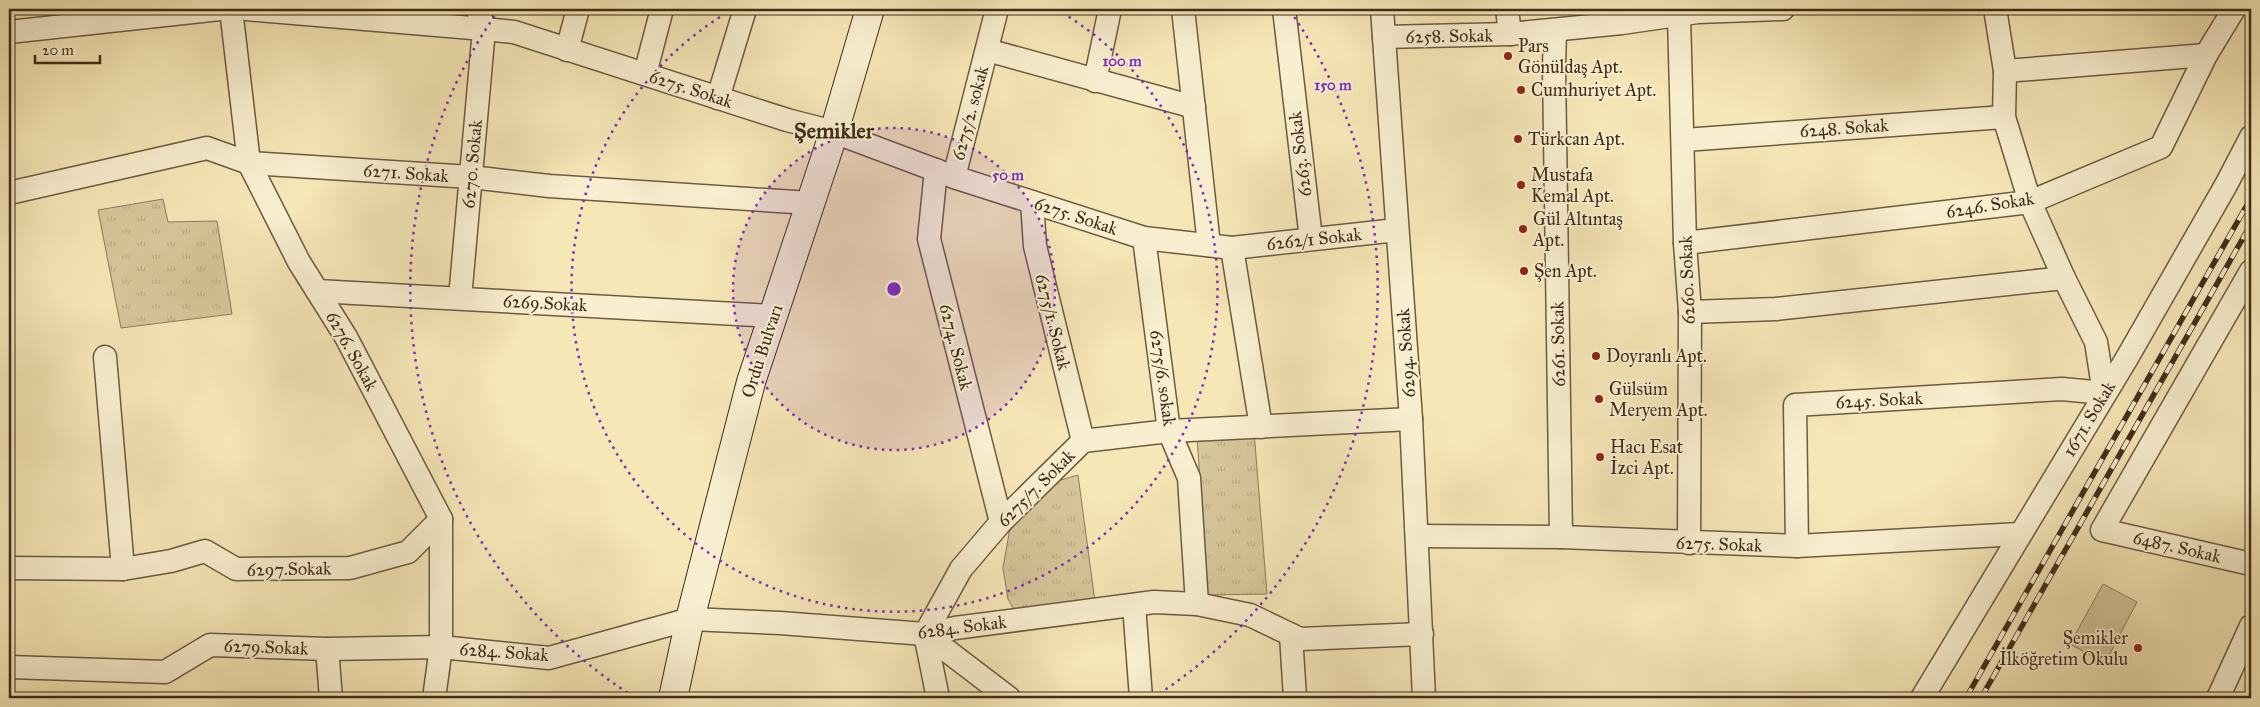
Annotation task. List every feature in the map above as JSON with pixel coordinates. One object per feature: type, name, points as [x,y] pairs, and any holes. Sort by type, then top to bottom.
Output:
[{"type":"main road","name":"Ordu Bulvarı","points":[[673,698],[690,618],[751,382],[834,132],[870,9]]},
{"type":"street","points":[[9,32],[220,9]]},
{"type":"street","name":"6276. Sokak","points":[[231,9],[249,162],[299,262],[346,337],[441,519],[441,647],[435,691],[436,698]]},
{"type":"street","name":"6275. Sokak","points":[[246,9],[481,19],[567,50],[787,120],[834,132],[945,174],[1144,238],[1232,248]]},
{"type":"street","points":[[567,50],[578,9]]},
{"type":"street","points":[[645,74],[662,9]]},
{"type":"street","points":[[718,98],[745,9]]},
{"type":"street","name":"6275/2. sokak","points":[[945,174],[987,50],[997,9]]},
{"type":"street","points":[[1095,81],[1110,9]]},
{"type":"street","points":[[1183,9],[1209,245]]},
{"type":"street","name":"6263. Sokak","points":[[1284,9],[1311,240]]},
{"type":"street","name":"6294. Sokak","points":[[1382,9],[1411,419],[1424,698]]},
{"type":"street","points":[[1507,9],[1510,34]]},
{"type":"street","name":"6258. Sokak","points":[[1384,37],[1510,34],[1555,30],[1611,16],[1783,9]]},
{"type":"street","points":[[1996,9],[2005,71],[2004,117],[2030,202],[2064,278],[2096,342],[2104,394]]},
{"type":"street","name":"6246. Sokak","points":[[1685,243],[2030,202],[2161,147],[2206,55],[2234,9]]},
{"type":"street","name":"6260. Sokak","points":[[1689,544],[1690,312],[1685,243],[1684,140],[1691,12]]},
{"type":"street","name":"6270. Sokak","points":[[460,298],[472,177],[481,19]]},
{"type":"street","name":"6261. Sokak","points":[[1555,30],[1561,538]]},
{"type":"street","points":[[987,50],[1194,107]]},
{"type":"street","points":[[2005,71],[2206,55]]},
{"type":"street","name":"6248. Sokak","points":[[1684,140],[2004,117]]},
{"type":"street","name":"1671. Sokak","points":[[1922,698],[2104,394],[2226,185],[2251,137]]},
{"type":"street","name":"6271. Sokak","points":[[9,193],[207,148],[249,162],[472,177],[549,186],[810,203]]},
{"type":"street","name":"6274. Sokak","points":[[945,174],[929,240],[1001,522]]},
{"type":"street","name":"6275/1. Sokak","points":[[1032,202],[1035,246],[1083,440]]},
{"type":"street","name":"6262/1 Sokak","points":[[1232,248],[1397,230]]},
{"type":"street","name":"6275/6. sokak","points":[[1144,238],[1170,432],[1189,478],[1196,604]]},
{"type":"street","points":[[1232,248],[1260,427],[1411,419]]},
{"type":"street","name":"6487. Sokak","points":[[2250,275],[2102,530],[2251,564]]},
{"type":"street","points":[[1690,312],[1776,310],[2064,278]]},
{"type":"street","name":"6269.Sokak","points":[[317,291],[773,316]]},
{"type":"street","points":[[105,357],[123,568]]},
{"type":"street","name":"6245. Sokak","points":[[1797,546],[1795,405],[2062,389],[2104,394]]},
{"type":"street","name":"6275/7. Sokak","points":[[925,634],[961,569],[1001,522],[1083,440],[1170,432],[1260,427]]},
{"type":"street","name":"6297.Sokak","points":[[9,568],[123,568],[171,561],[205,551],[236,569],[350,568],[408,552],[441,519]]},
{"type":"street","name":"6275. Sokak","points":[[1417,536],[1561,538],[1689,544],[1797,546],[2020,534]]},
{"type":"street","name":"6284. Sokak","points":[[441,647],[549,658],[690,618],[925,634],[955,628],[1154,602],[1196,604],[1250,615],[1300,639],[1422,634]]},
{"type":"street","points":[[1134,605],[1141,698]]},
{"type":"street","points":[[925,634],[938,698]]},
{"type":"street","points":[[925,634],[1009,698]]},
{"type":"street","points":[[1291,635],[1295,698]]},
{"type":"street","points":[[2218,698],[2250,637]]},
{"type":"street","name":"6279.Sokak","points":[[9,667],[165,672],[210,645],[327,649],[441,647]]},
{"type":"street","points":[[327,649],[331,698]]},
{"type":"green space","points":[[163,199],[168,222],[217,221],[232,314],[121,328],[98,210]]},
{"type":"green space","points":[[1254,431],[1267,594],[1208,595],[1197,437]]},
{"type":"green space","points":[[1078,475],[1095,602],[1015,612],[1008,599],[1003,568],[1010,528],[1054,482]]},
{"type":"green space","points":[[2103,584],[2137,602],[2105,663],[2070,644]]},
{"type":"railway","points":[[1966,698],[2251,198]]},
{"type":"railway","points":[[1981,698],[2251,224]]},
{"type":"place","name":"Pars Gönüldaş Apt.","points":[[1508,56]]},
{"type":"place","name":"Cumhuriyet Apt.","points":[[1521,90]]},
{"type":"place","name":"Türkcan Apt.","points":[[1518,139]]},
{"type":"place","name":"Mustafa Kemal Apt.","points":[[1521,185]]},
{"type":"place","name":"Gül Altıntaş Apt.","points":[[1523,229]]},
{"type":"place","name":"Şen Apt.","points":[[1524,271]]},
{"type":"place","name":"Doyranlı Apt.","points":[[1596,356]]},
{"type":"place","name":"Gülsüm Meryem Apt.","points":[[1599,399]]},
{"type":"place","name":"Hacı Esat İzci Apt.","points":[[1600,457]]},
{"type":"place","name":"Şemikler İlköğretim Okulu","points":[[2138,648]]},
{"type":"district","name":"Şemikler","points":[[834,130]]}]
